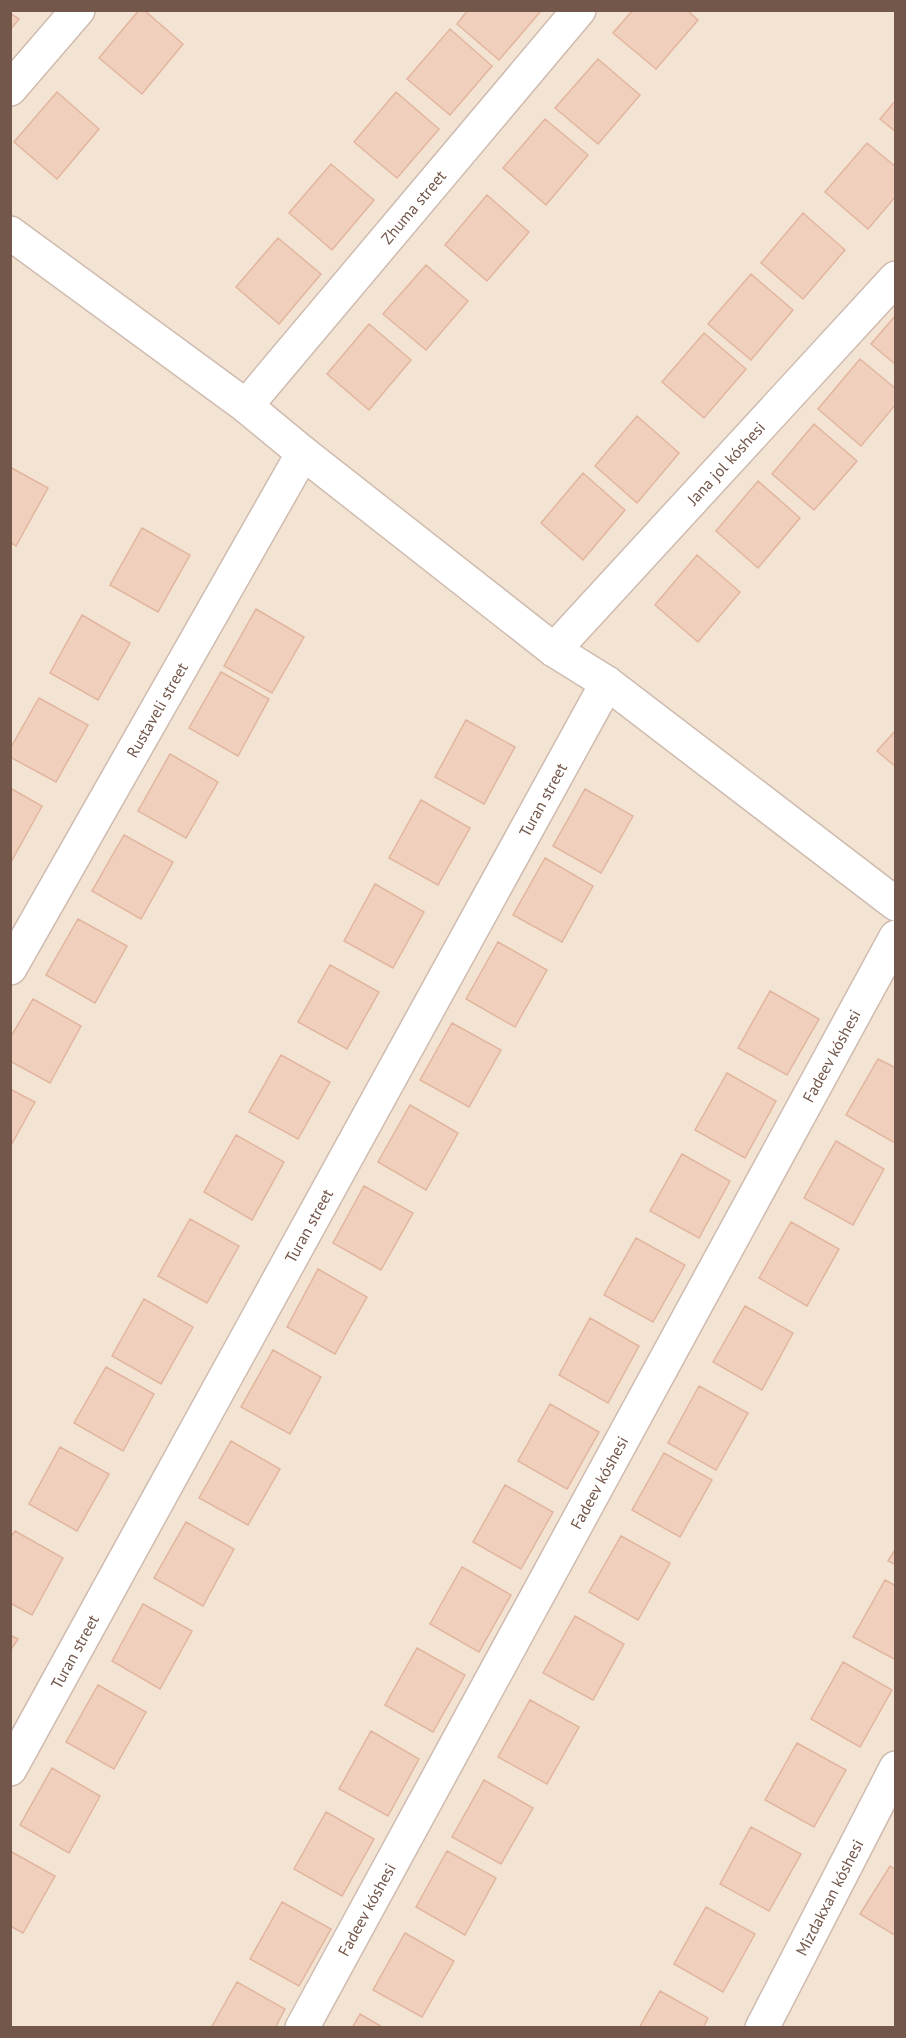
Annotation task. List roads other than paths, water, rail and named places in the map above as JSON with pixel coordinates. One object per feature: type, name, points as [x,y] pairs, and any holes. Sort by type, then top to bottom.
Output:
[{"type":"street","points":[[10,89],[78,10]]},
{"type":"street","name":"Zhuma street","points":[[246,406],[579,10]]},
{"type":"street","points":[[10,233],[246,406],[554,650],[607,683],[896,904]]},
{"type":"street","name":"Jana jol kóshesi","points":[[554,650],[896,278]]},
{"type":"street","name":"Rustaveli street","points":[[10,968],[303,453]]},
{"type":"street","name":"Turan street","points":[[10,1769],[607,683]]},
{"type":"street","name":"Fadeev kóshesi","points":[[302,2028],[896,937]]},
{"type":"street","name":"Mizdakxan kóshesi","points":[[762,2028],[896,1768]]}]
